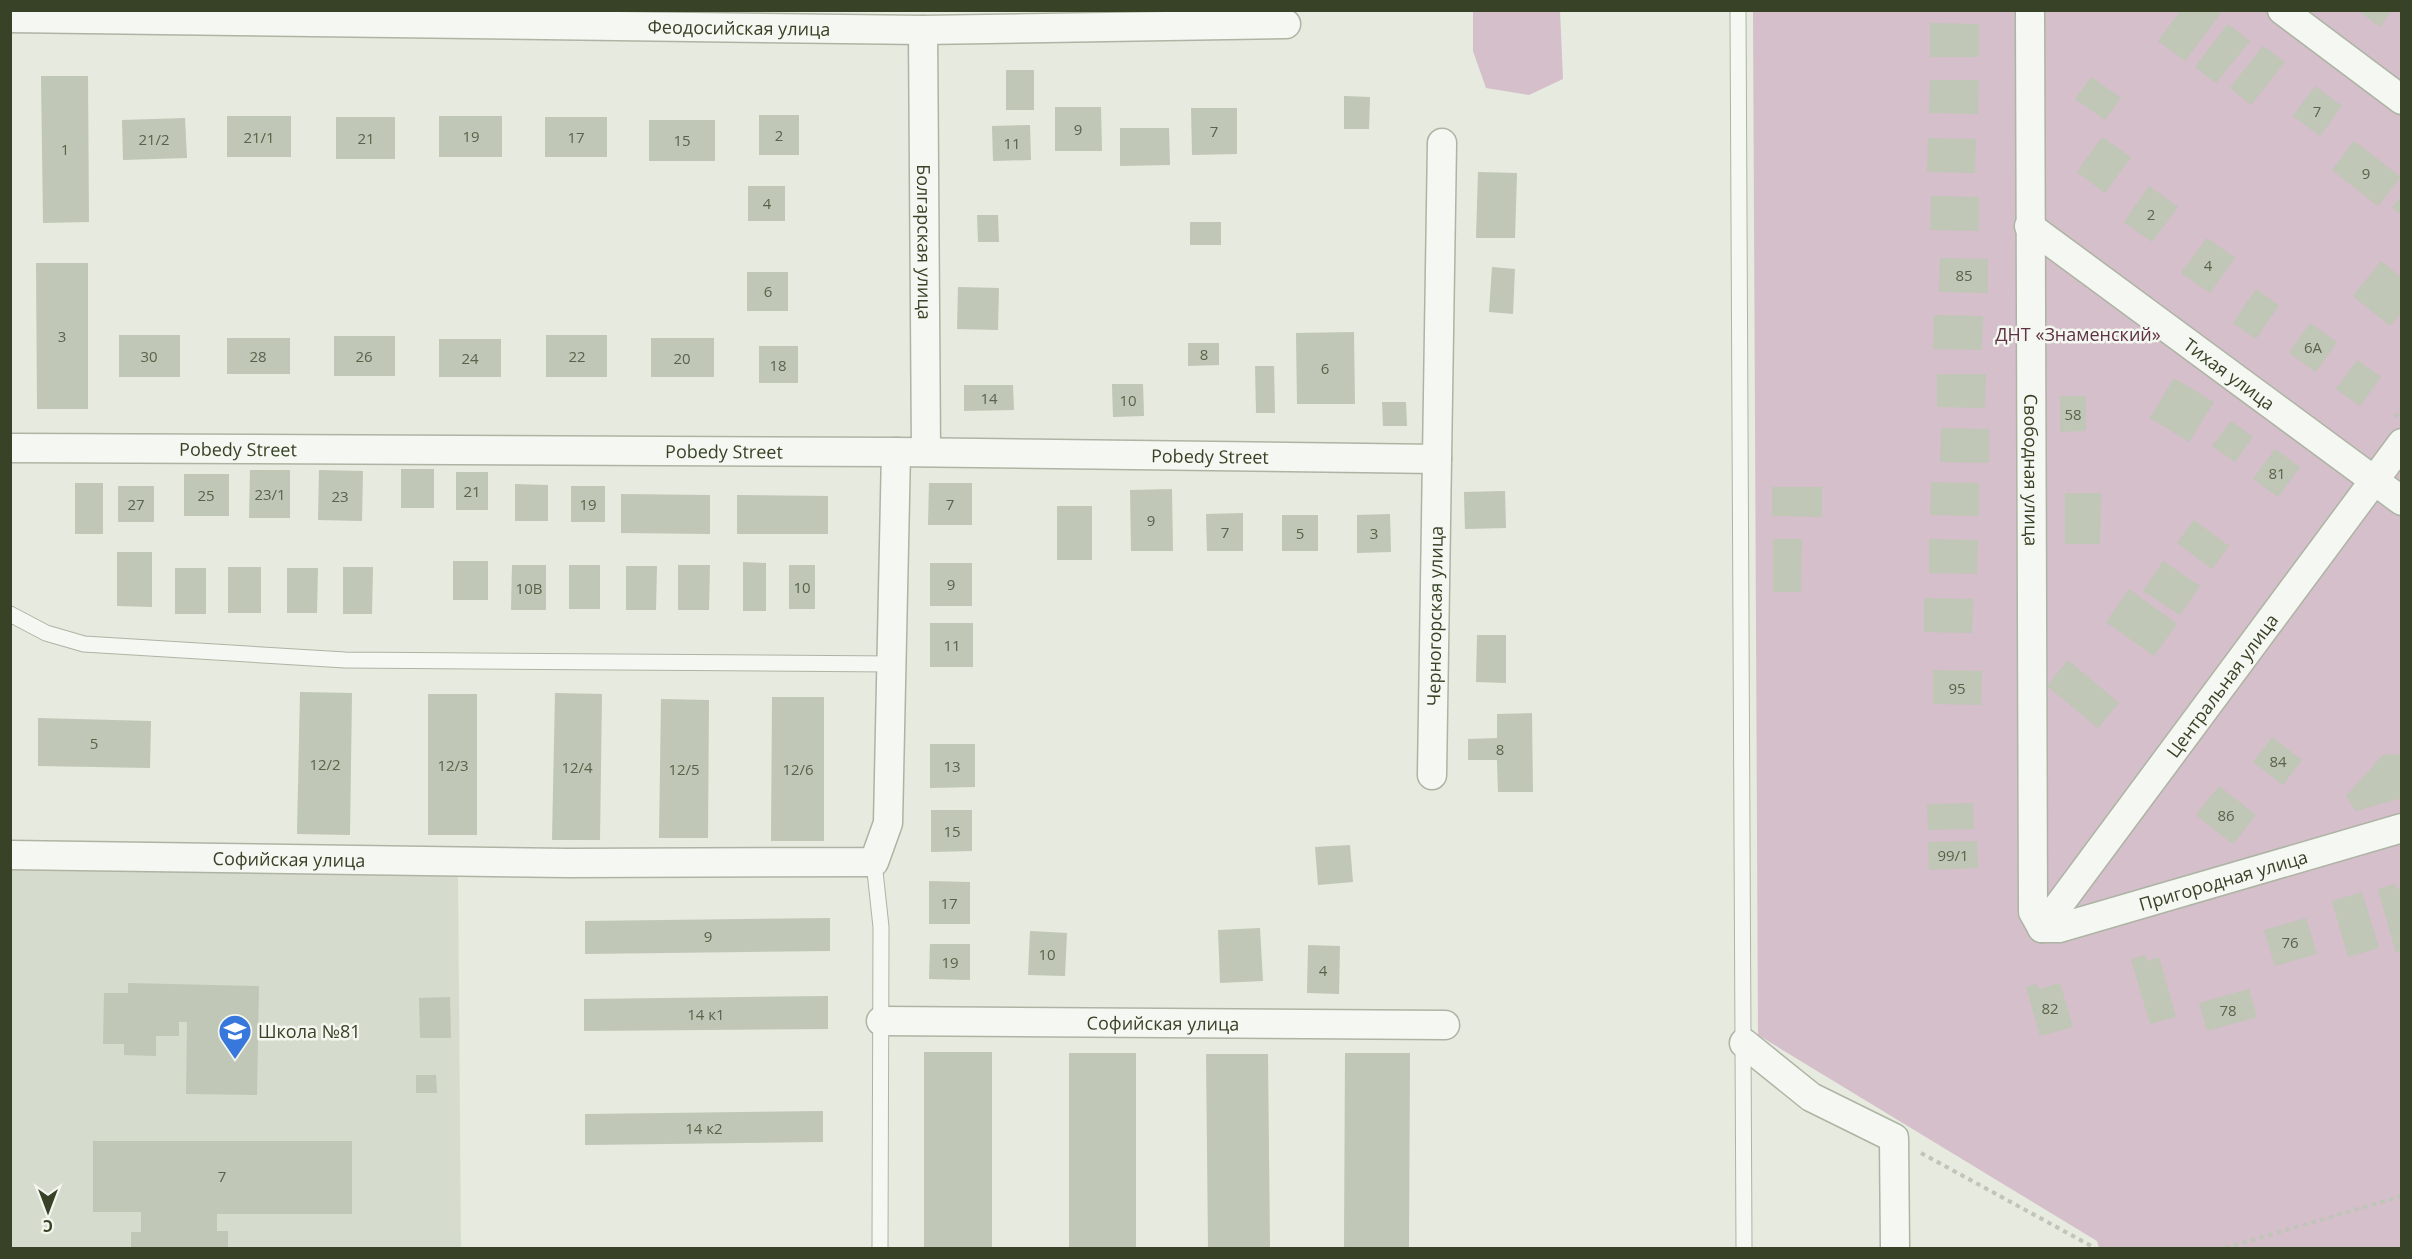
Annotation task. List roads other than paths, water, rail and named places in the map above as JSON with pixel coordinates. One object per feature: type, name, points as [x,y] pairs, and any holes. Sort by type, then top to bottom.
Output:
[{"type":"street","name":"Свободная улица","points":[[2030,10],[2033,912],[2042,928]]},
{"type":"street","points":[[2282,10],[2402,100]]},
{"type":"street","name":"Феодосийская улица","points":[[10,18],[923,30],[1286,24]]},
{"type":"street","name":"Болгарская улица","points":[[923,30],[926,452]]},
{"type":"street","name":"Черногорская улица","points":[[1432,775],[1442,143]]},
{"type":"street","name":"Тихая улица","points":[[2030,226],[2402,501]]},
{"type":"street","name":"Центральная улица","points":[[2042,928],[2402,443]]},
{"type":"street","name":"Pobedy Street","points":[[10,448],[926,452],[1437,459]]},
{"type":"street","points":[[874,862],[888,823],[896,452]]},
{"type":"street","name":"Пригородная улица","points":[[2042,928],[2059,928],[2402,828]]},
{"type":"street","name":"Софийская улица","points":[[10,855],[568,863],[874,862]]},
{"type":"street","name":"Софийская улица","points":[[881,1021],[1444,1024]]},
{"type":"street","points":[[1744,1043],[1811,1097],[1894,1138],[1895,1248]]},
{"type":"lane","points":[[1738,10],[1744,1248]]},
{"type":"lane","points":[[10,614],[46,633],[84,644],[333,659],[893,664]]},
{"type":"lane","points":[[874,862],[881,927],[880,1248]]},
{"type":"place","name":"Школа №81","points":[[235,1060]]},
{"type":"park label","name":"ДНТ «Знаменский»","points":[[2078,334]]}]
